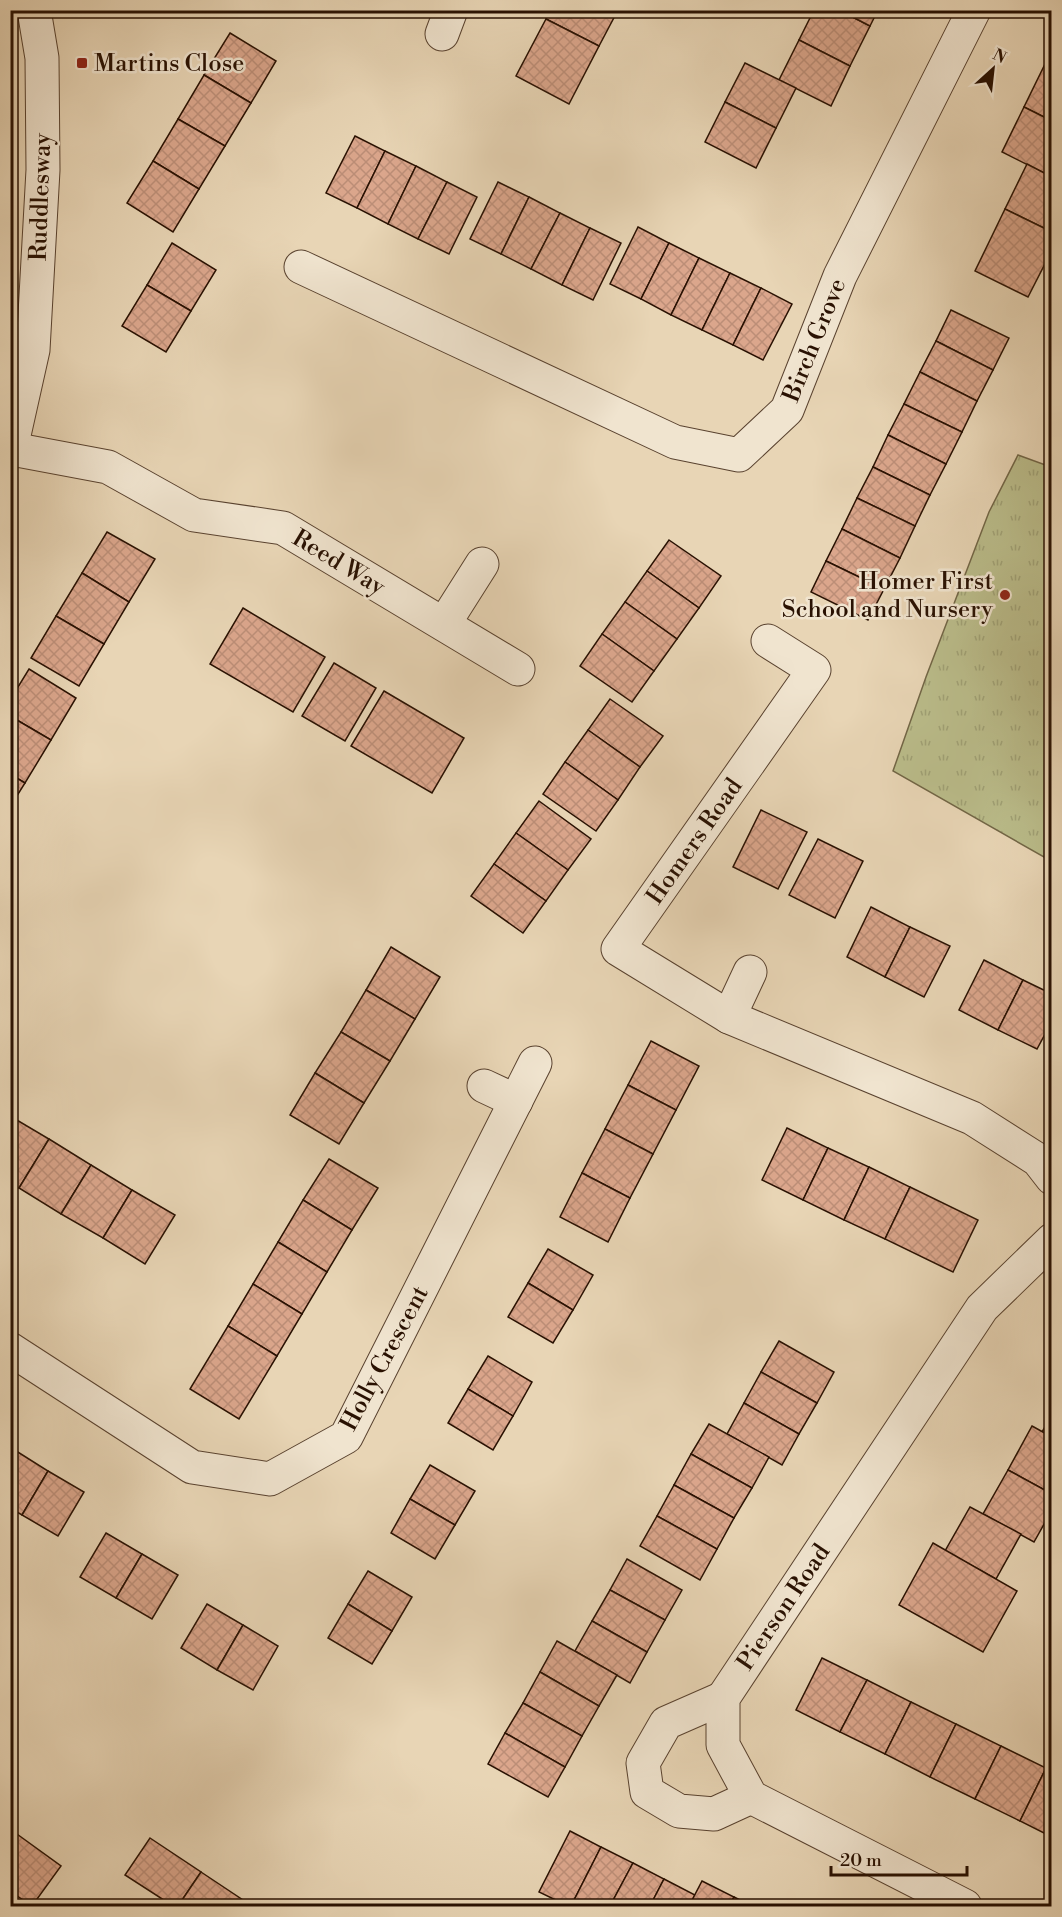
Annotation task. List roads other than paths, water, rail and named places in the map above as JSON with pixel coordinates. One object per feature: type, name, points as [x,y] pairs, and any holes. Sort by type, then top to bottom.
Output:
[{"type":"street","name":"Ruddlesway","points":[[11,451],[33,351],[43,170],[42,58],[34,10]]},
{"type":"street","name":"Birch Grove","points":[[301,267],[675,442],[739,455],[787,410],[840,276],[974,10]]},
{"type":"street","name":"Reed Way","points":[[11,451],[108,467],[194,515],[283,528],[518,669]]},
{"type":"street","points":[[444,624],[483,564]]},
{"type":"street","name":"Homers Road","points":[[768,641],[814,670],[618,949],[729,1017],[972,1118],[1038,1160],[1052,1178]]},
{"type":"street","points":[[729,1017],[750,972]]},
{"type":"street","name":"Holly Crescent","points":[[10,1349],[192,1467],[270,1479],[346,1437],[535,1063]]},
{"type":"street","points":[[484,1086],[516,1101]]},
{"type":"street","name":"Pierson Road","points":[[723,1698],[982,1308],[1052,1240]]},
{"type":"street","points":[[751,1797],[714,1814],[679,1811],[647,1792],[643,1763],[666,1723],[723,1698],[723,1745],[751,1797],[965,1906]]},
{"type":"place","name":"Martins Close","points":[[82,63]]},
{"type":"place","name":"Homer First School and Nursery","points":[[1005,595]]}]
